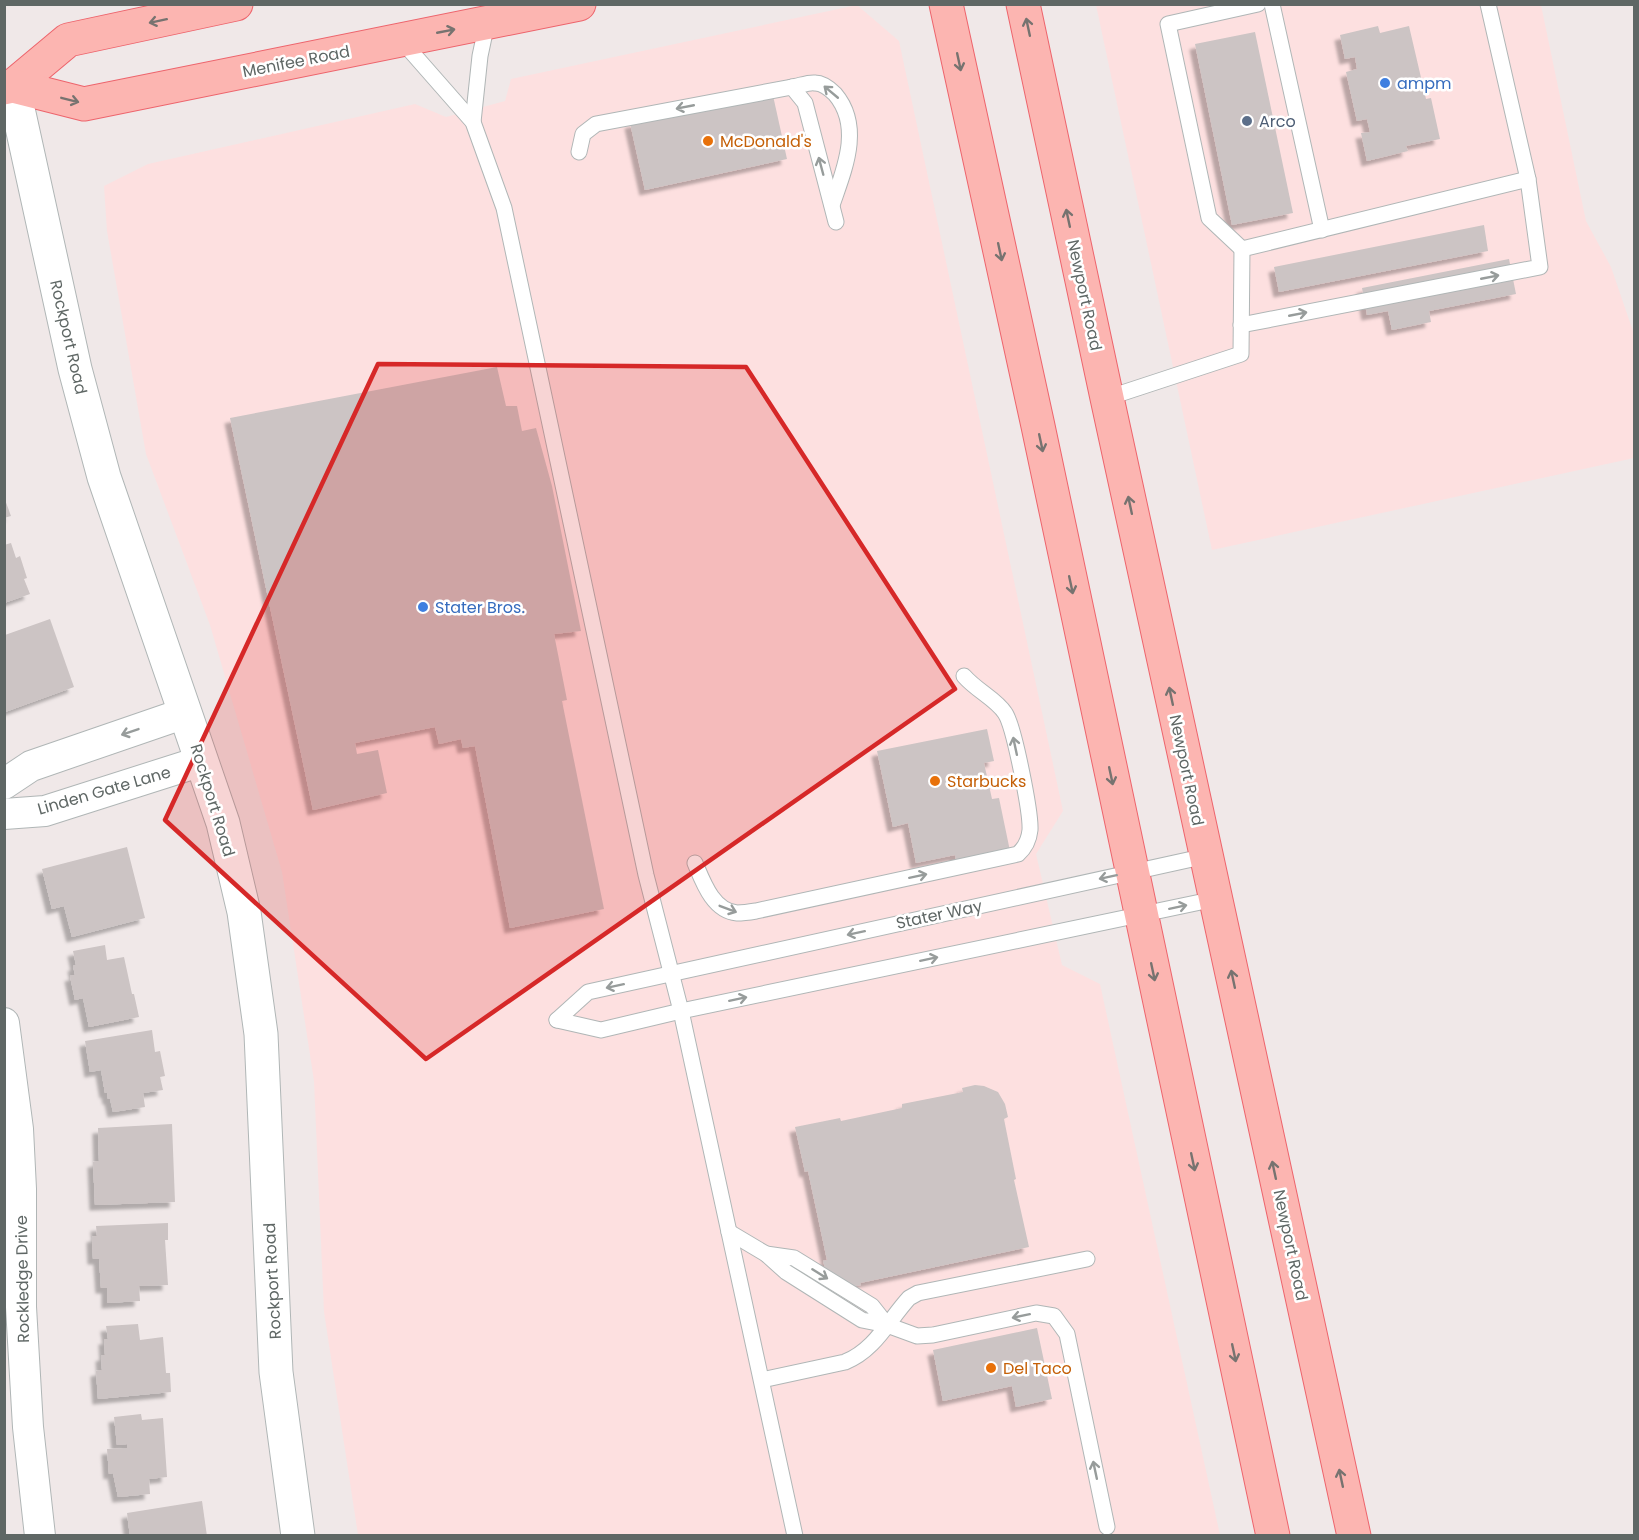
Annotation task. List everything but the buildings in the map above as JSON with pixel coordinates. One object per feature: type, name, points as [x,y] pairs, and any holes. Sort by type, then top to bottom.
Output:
[{"type":"main road","points":[[9,87],[68,40],[236,4]]},
{"type":"main road","name":"Menifee Road","points":[[9,87],[84,104],[579,4]]},
{"type":"main road","points":[[946,4],[1273,1536]]},
{"type":"main road","name":"Newport Road","points":[[1023,4],[1354,1536]]},
{"type":"street","name":"Rockport Road","points":[[9,87],[75,369],[102,467],[223,823],[244,912],[261,1034],[276,1372],[298,1536]]},
{"type":"street","points":[[4,784],[31,766],[185,713]]},
{"type":"street","points":[[61,756],[76,801]]},
{"type":"street","name":"Linden Gate Lane","points":[[4,814],[45,811],[202,761]]},
{"type":"street","name":"Rockledge Drive","points":[[4,1023],[18,1129],[21,1189],[21,1307],[28,1428],[40,1536]]},
{"type":"lane","points":[[1107,398],[1241,354],[1242,249],[1209,218],[1168,24],[1258,4]]},
{"type":"lane","points":[[1272,4],[1322,230]]},
{"type":"lane","points":[[1241,325],[1540,267],[1528,179],[1488,4]]},
{"type":"lane","points":[[472,122],[480,56],[487,23]]},
{"type":"lane","points":[[401,40],[472,122],[504,208],[646,875],[681,1011],[795,1536]]},
{"type":"lane","points":[[579,152],[583,134],[596,124],[815,83],[829,88],[841,101],[850,140],[847,164],[832,205]]},
{"type":"lane","points":[[792,87],[805,103],[836,222]]},
{"type":"lane","points":[[1242,249],[1528,179]]},
{"type":"lane","points":[[695,863],[718,906],[736,913],[756,911],[1018,854],[1028,843],[1030,822],[1010,722],[999,704],[974,687],[964,676]]},
{"type":"lane","name":"Stater Way","points":[[681,1011],[601,1030],[557,1020],[588,992],[1206,856]]},
{"type":"lane","points":[[681,1011],[1215,899]]},
{"type":"lane","points":[[729,1233],[766,1254],[786,1272],[862,1320],[888,1325],[917,1336],[1036,1313],[1054,1316],[1067,1334],[1107,1527]]},
{"type":"lane","points":[[762,1380],[845,1362],[857,1357],[870,1348],[909,1298],[918,1293],[1087,1259]]},
{"type":"highlighted area","points":[[378,364],[746,367],[955,689],[426,1059],[165,820]]},
{"type":"shaded area","points":[[857,5],[899,41],[1063,811],[1036,854],[1062,965],[1100,984],[1220,1535],[358,1535],[324,1312],[314,1081],[282,872],[210,625],[146,454],[107,231],[104,186],[148,164],[415,104],[446,117],[505,101],[511,79]]},
{"type":"shaded area","points":[[1096,5],[1541,5],[1586,221],[1611,267],[1634,334],[1634,458],[1212,550]]},
{"type":"place","name":"ampm","points":[[1385,83]]},
{"type":"place","name":"Arco","points":[[1247,121]]},
{"type":"place","name":"McDonald's","points":[[708,141]]},
{"type":"place","name":"Stater Bros.","points":[[423,607]]},
{"type":"place","name":"Starbucks","points":[[935,781]]},
{"type":"place","name":"Del Taco","points":[[991,1368]]}]
